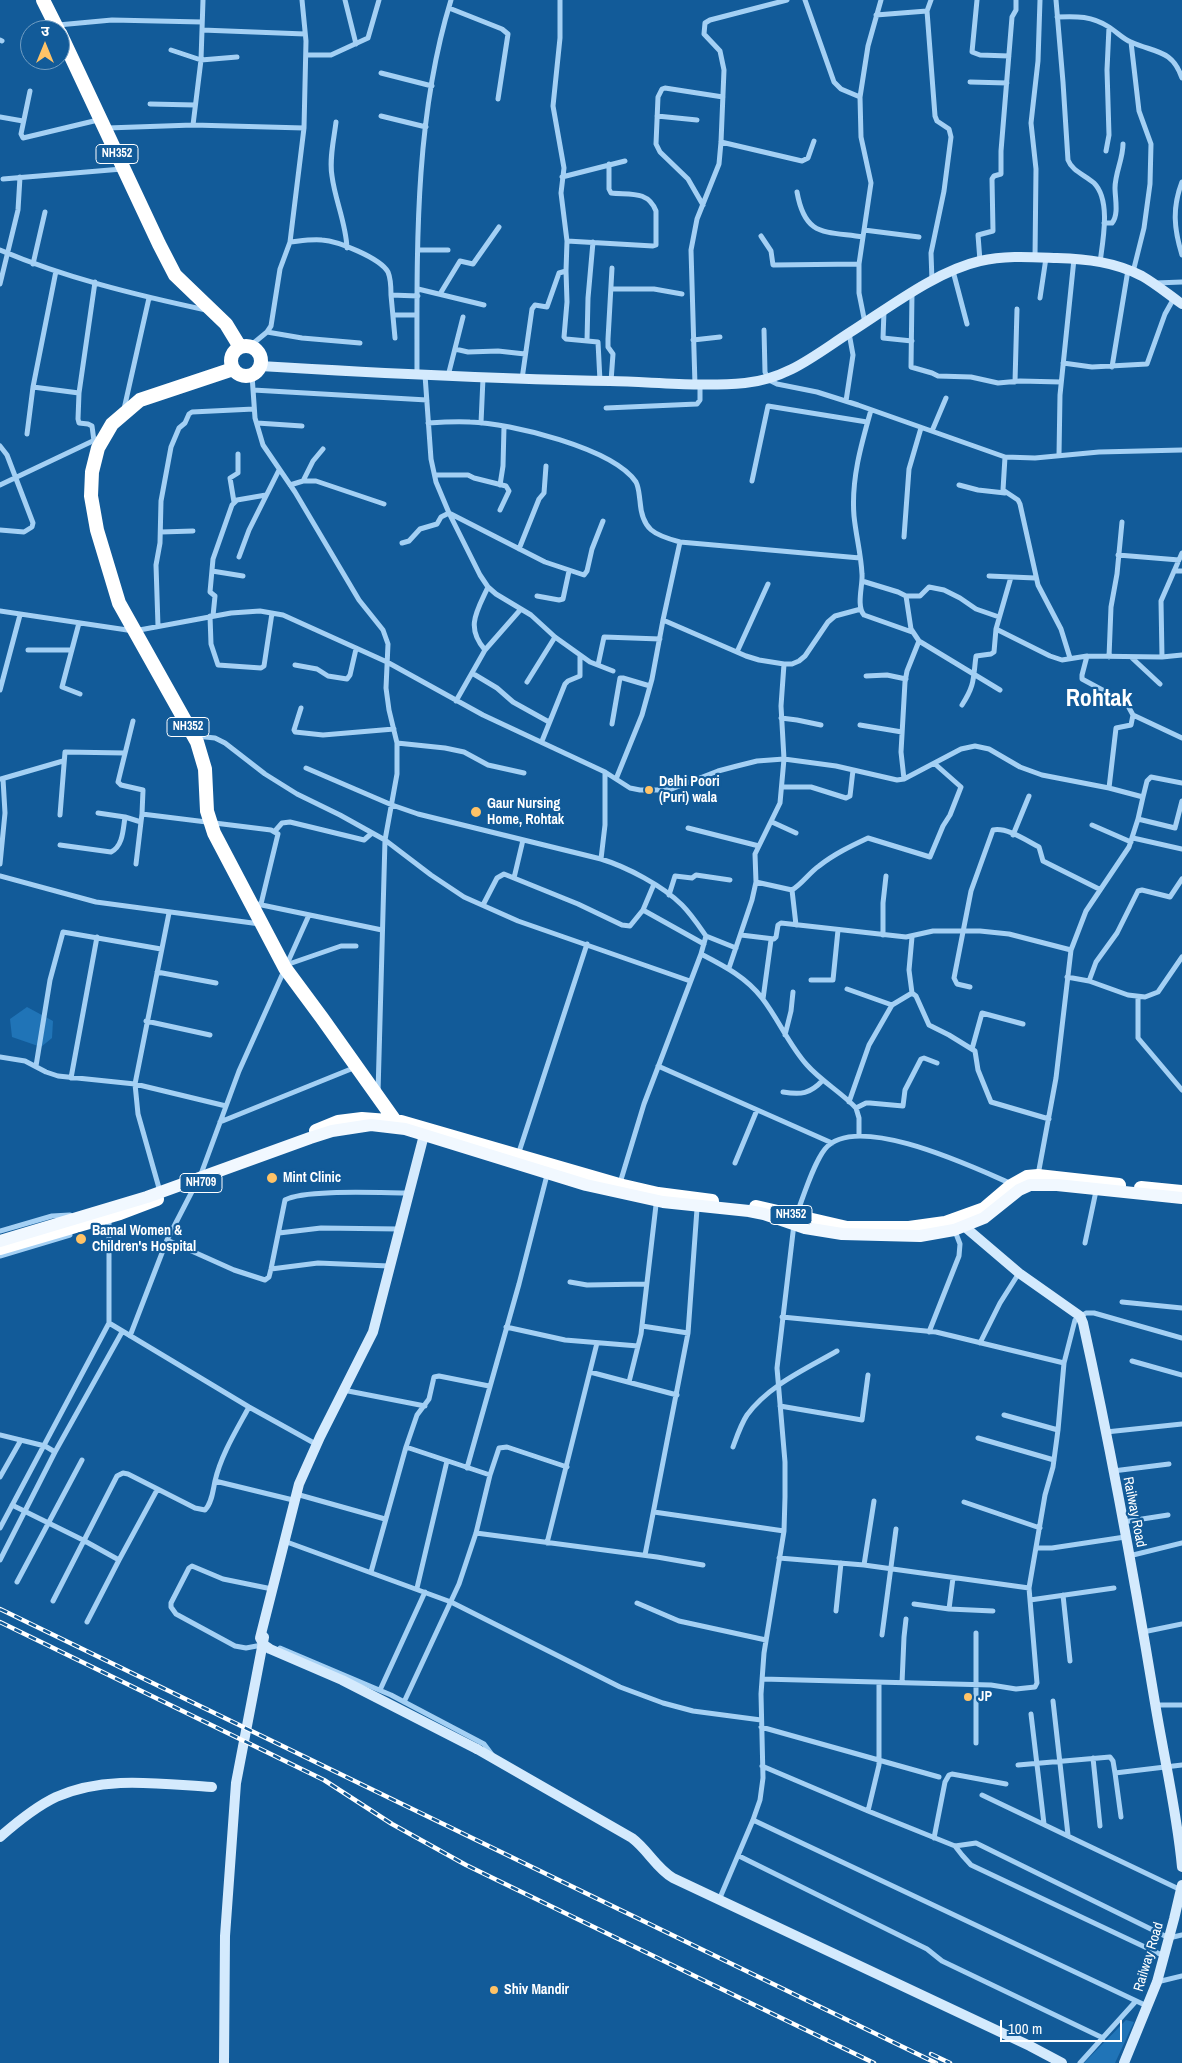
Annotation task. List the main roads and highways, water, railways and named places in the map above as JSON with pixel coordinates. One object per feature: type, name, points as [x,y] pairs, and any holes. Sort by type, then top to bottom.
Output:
[{"type":"highway","name":"NH352","points":[[42,0],[53,20]]},
{"type":"highway","name":"NH352","points":[[70,55],[158,244],[175,275],[215,312],[245,346],[257,351],[261,359],[256,371],[242,376],[233,369],[140,400],[112,424],[99,438],[92,472],[91,496],[97,530],[120,604],[194,736],[205,769],[207,811],[214,832],[256,903],[263,924],[286,967],[399,1126],[618,1190],[656,1205],[697,1208],[847,1228],[909,1228],[946,1223],[959,1225],[1019,1187],[1027,1177],[1038,1176],[1182,1192]]},
{"type":"highway","points":[[233,369],[231,365],[232,355],[245,346]]},
{"type":"highway","name":"NH709","points":[[0,1248],[109,1215],[198,1179],[342,1132],[399,1126]]},
{"type":"highway","name":"NH352","points":[[517,1161],[547,1175],[618,1190],[760,1207],[795,1222]]},
{"type":"highway","name":"NH709","points":[[0,1237],[73,1216],[109,1215],[159,1188],[198,1179]]},
{"type":"highway","points":[[1019,1187],[1037,1184],[1182,1200]]},
{"type":"main road","points":[[0,1241],[147,1197],[332,1131],[370,1125],[405,1129],[424,1134],[586,1185],[663,1202],[749,1211],[805,1228],[842,1234],[920,1236],[954,1230],[984,1218],[1019,1190],[1030,1185],[1057,1185],[1182,1200]]},
{"type":"railway","points":[[0,1609],[936,2063]]},
{"type":"railway","points":[[0,1622],[324,1780],[392,1824],[466,1865],[874,2063]]},
{"type":"railway","points":[[931,2054],[950,2063]]},
{"type":"place","name":"Delhi Poori (Puri) wala","points":[[649,790]]},
{"type":"place","name":"Gaur Nursing Home, Rohtak","points":[[476,812]]},
{"type":"place","name":"Mint Clinic","points":[[272,1178]]},
{"type":"place","name":"Bamal Women & Children's Hospital","points":[[81,1239]]},
{"type":"place","name":"JP","points":[[968,1697]]},
{"type":"place","name":"Shiv Mandir","points":[[494,1990]]},
{"type":"district","name":"Rohtak","points":[[1099,700]]}]
